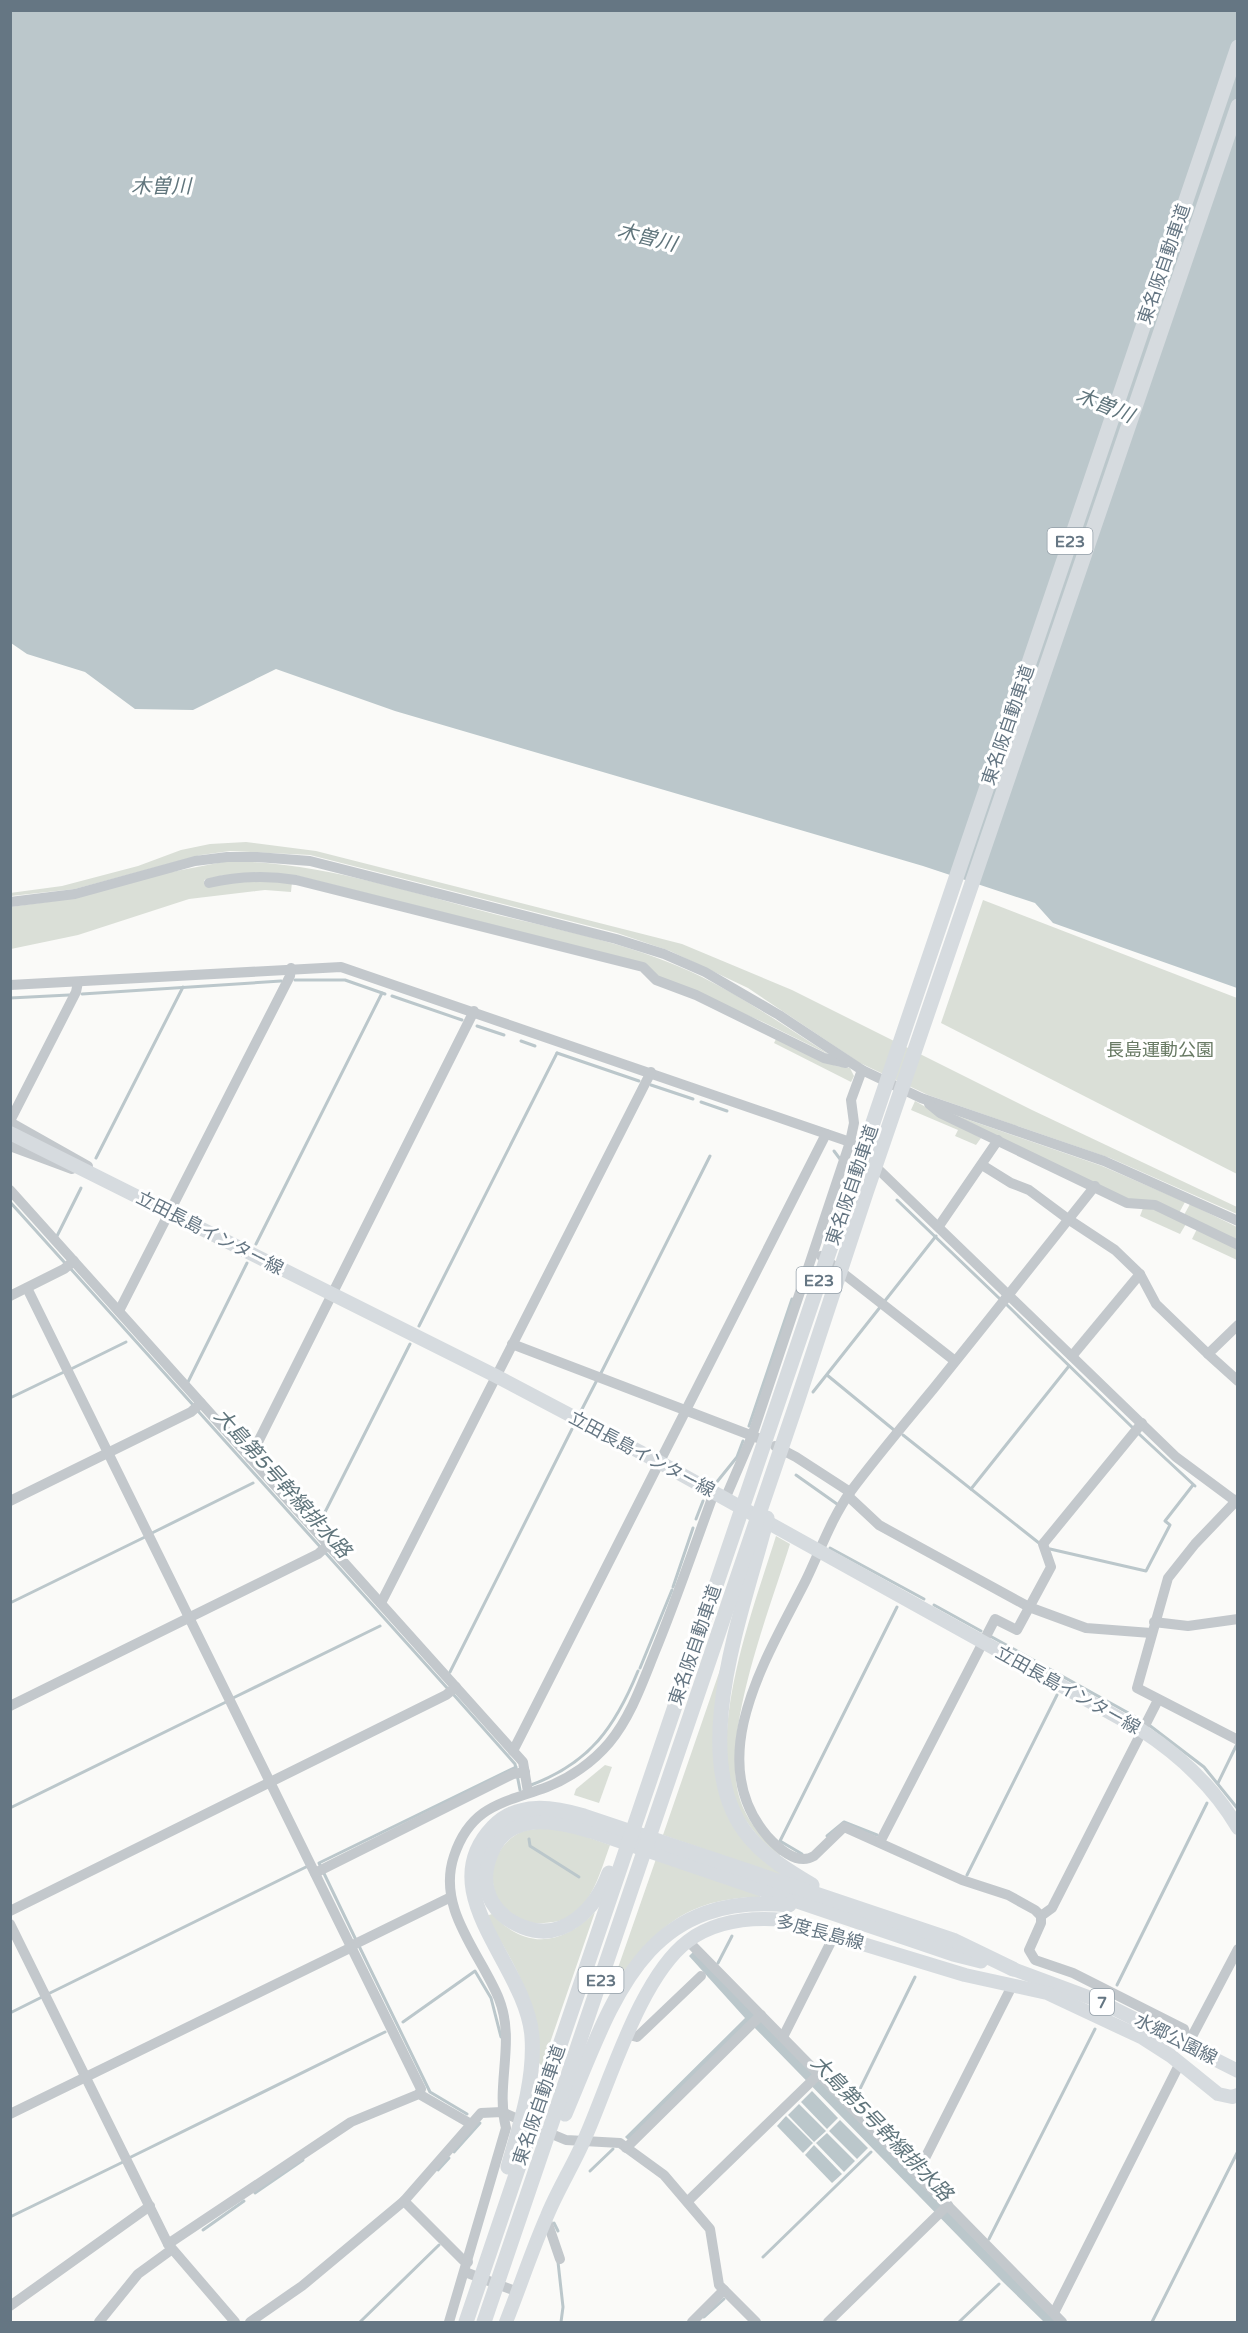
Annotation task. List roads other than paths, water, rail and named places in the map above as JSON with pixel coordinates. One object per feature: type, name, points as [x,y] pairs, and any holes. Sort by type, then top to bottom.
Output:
[{"type":"highway","name":"東名阪自動車道","points":[[465,2322],[543,2095],[620,1856],[736,1523],[1238,47]]},
{"type":"highway","name":"東名阪自動車道","points":[[565,2102],[641,1860],[758,1533],[798,1399],[869,1182],[1238,106]]},
{"type":"highway","points":[[758,1533],[725,1684],[718,1728],[720,1770],[730,1806],[749,1837],[778,1863],[836,1907]]},
{"type":"highway","points":[[465,2322],[525,2109],[531,2058],[532,2036],[528,2015],[512,1974],[481,1917],[471,1880],[472,1863],[477,1849],[497,1823],[519,1811],[535,1808],[567,1811],[836,1907],[1013,1976]]},
{"type":"highway","points":[[620,1856],[591,1906],[573,1922],[555,1930],[535,1931],[509,1921],[496,1908],[486,1888],[487,1866],[496,1843],[503,1835],[522,1824],[546,1821],[591,1831],[836,1907]]},
{"type":"highway","points":[[485,2322],[498,2298],[565,2102],[625,1985],[650,1948],[677,1925],[714,1908],[734,1904],[773,1903],[836,1907]]},
{"type":"main road","name":"立田長島インター線","points":[[10,1133],[496,1376],[659,1462],[1141,1730],[1187,1764],[1217,1797],[1238,1828]]},
{"type":"main road","name":"多度長島線","points":[[506,2322],[546,2218],[584,2141],[649,1987],[669,1959],[688,1941],[728,1922],[762,1918],[793,1922],[955,1972],[1013,1976],[1129,2031],[1180,2063],[1218,2094],[1232,2097],[1238,2095]]},
{"type":"main road","name":"水郷公園線","points":[[1013,1976],[1099,2001],[1238,2071]]},
{"type":"street","points":[[10,902],[75,894],[170,867],[217,858],[257,857],[310,861],[605,936],[664,954],[742,993],[857,1067],[921,1098],[1104,1161],[1238,1221]]},
{"type":"street","points":[[209,883],[247,876],[296,880],[643,967],[656,980],[696,995],[824,1058],[857,1067]]},
{"type":"street","points":[[10,985],[326,965],[354,970],[850,1142],[1010,1294],[1176,1457],[1237,1501],[1195,1544],[1168,1578],[1137,1688],[1238,1740]]},
{"type":"street","points":[[119,1311],[290,976],[291,968]]},
{"type":"street","points":[[78,982],[76,992],[10,1122],[90,1166],[101,1178]]},
{"type":"street","points":[[250,1458],[474,1011]]},
{"type":"street","points":[[449,2322],[506,2128],[501,2097],[508,2043],[499,1999],[462,1929],[451,1897],[453,1857],[471,1825],[494,1804],[547,1787],[580,1769],[603,1749],[618,1731],[640,1689],[719,1496],[752,1436],[850,1142],[854,1123],[850,1100],[857,1067]]},
{"type":"street","points":[[381,1604],[651,1072]]},
{"type":"street","points":[[921,1098],[940,1113],[1127,1203],[1155,1205],[1238,1245]]},
{"type":"street","points":[[513,1751],[826,1134]]},
{"type":"street","points":[[939,1226],[998,1140]]},
{"type":"street","points":[[10,1146],[49,1162],[101,1178]]},
{"type":"street","points":[[982,1165],[1011,1183],[1029,1190],[1068,1220],[1115,1250],[1140,1274],[1156,1304],[1238,1381]]},
{"type":"street","points":[[1095,1186],[849,1494],[753,1689],[740,1751],[743,1783],[762,1830],[777,1846],[794,1857],[808,1860],[814,1857],[844,1827],[962,1880],[1008,1895],[1035,1910],[1041,1916],[1041,1923],[1029,1950],[1035,1960],[1073,1972],[1184,2029],[1188,2044]]},
{"type":"street","points":[[10,1191],[70,1264],[119,1311],[198,1407],[250,1458],[324,1549],[381,1604],[452,1690],[523,1762],[520,1773],[528,1792]]},
{"type":"street","points":[[814,1250],[956,1361]]},
{"type":"street","points":[[10,1296],[70,1264]]},
{"type":"street","points":[[1072,1356],[1140,1274]]},
{"type":"street","points":[[27,1288],[270,1782],[319,1870],[421,2089],[419,2094]]},
{"type":"street","points":[[1208,1354],[1238,1325]]},
{"type":"street","points":[[512,1344],[686,1409],[796,1457],[849,1494],[879,1525],[1029,1607],[1086,1628],[1151,1633]]},
{"type":"street","points":[[10,1501],[198,1407]]},
{"type":"street","points":[[880,1842],[995,1619],[1017,1630],[1052,1567],[1043,1544],[1142,1423]]},
{"type":"street","points":[[10,1706],[324,1549]]},
{"type":"street","points":[[1154,1622],[1188,1626],[1238,1619]]},
{"type":"street","points":[[10,1911],[452,1690]]},
{"type":"street","points":[[1041,1916],[1052,1908],[1158,1700]]},
{"type":"street","points":[[319,1870],[520,1773]]},
{"type":"street","points":[[10,2114],[451,1897]]},
{"type":"street","points":[[10,1924],[170,2247],[235,2322]]},
{"type":"street","points":[[783,2037],[835,1934]]},
{"type":"street","points":[[688,1941],[1062,2322]]},
{"type":"street","points":[[1188,2044],[1238,1949]]},
{"type":"street","points":[[629,2035],[637,2037],[701,1976]]},
{"type":"street","points":[[917,2174],[1013,1976]]},
{"type":"street","points":[[626,2148],[761,2016]]},
{"type":"street","points":[[1053,2313],[1180,2063]]},
{"type":"street","points":[[688,2201],[818,2075]]},
{"type":"street","points":[[419,2094],[471,2124]]},
{"type":"street","points":[[99,2322],[138,2274],[170,2247],[351,2122],[419,2094]]},
{"type":"street","points":[[250,2322],[302,2286],[404,2201],[481,2113],[502,2112],[566,2140],[620,2143],[664,2175],[710,2229],[719,2285],[756,2322]]},
{"type":"street","points":[[404,2201],[463,2260],[467,2267],[518,2292]]},
{"type":"street","points":[[10,2306],[150,2206]]},
{"type":"street","points":[[828,2322],[946,2206]]},
{"type":"street","points":[[546,2218],[561,2259]]},
{"type":"street","points":[[692,2322],[724,2290]]},
{"type":"water","name":"木曽川","points":[[11,11],[1237,11],[1237,988],[1053,923],[1035,903],[923,866],[395,711],[276,669],[193,710],[135,709],[85,672],[27,654],[11,643]]},
{"type":"water","points":[[693,1952],[1056,2322],[1044,2322],[1002,2281],[749,2022],[629,2141],[625,2137],[745,2018],[689,1956]]},
{"type":"water","points":[[812,2091],[838,2118],[827,2129],[801,2102]]},
{"type":"water","points":[[799,2104],[826,2131],[814,2142],[788,2115]]},
{"type":"water","points":[[786,2116],[813,2143],[803,2153],[777,2126]]},
{"type":"water","points":[[840,2120],[868,2148],[857,2159],[829,2131]]},
{"type":"water","points":[[827,2133],[855,2161],[844,2172],[816,2143]]},
{"type":"water","points":[[814,2145],[842,2174],[832,2183],[805,2155]]},
{"type":"waterway","points":[[295,980],[345,980],[385,994]]},
{"type":"waterway","points":[[82,994],[281,981]]},
{"type":"waterway","points":[[96,1158],[183,987]]},
{"type":"waterway","points":[[256,1244],[382,993]]},
{"type":"waterway","points":[[10,998],[69,995]]},
{"type":"waterway","points":[[392,996],[462,1020]]},
{"type":"waterway","points":[[477,1026],[504,1035]]},
{"type":"waterway","points":[[521,1041],[535,1046]]},
{"type":"waterway","points":[[557,1053],[639,1081]]},
{"type":"waterway","points":[[419,1326],[557,1053]]},
{"type":"waterway","points":[[651,1085],[693,1099]]},
{"type":"waterway","points":[[701,1102],[727,1111]]},
{"type":"waterway","points":[[834,1151],[840,1159]]},
{"type":"waterway","points":[[601,1373],[710,1156]]},
{"type":"waterway","points":[[57,1236],[81,1188]]},
{"type":"waterway","points":[[897,1200],[1000,1299]]},
{"type":"waterway","name":"大島第5号幹線排水路","points":[[10,1202],[65,1263]]},
{"type":"waterway","points":[[884,1302],[936,1236]]},
{"type":"waterway","points":[[188,1382],[247,1263]]},
{"type":"waterway","name":"大島第5号幹線排水路","points":[[70,1268],[194,1406]]},
{"type":"waterway","points":[[749,1426],[792,1299]]},
{"type":"waterway","points":[[1007,1305],[1132,1427]]},
{"type":"waterway","points":[[813,1392],[881,1306]]},
{"type":"waterway","points":[[71,1369],[126,1342]]},
{"type":"waterway","points":[[318,1526],[410,1344]]},
{"type":"waterway","points":[[971,1489],[1069,1366]]},
{"type":"waterway","points":[[10,1398],[64,1372]]},
{"type":"waterway","points":[[827,1375],[894,1430]]},
{"type":"waterway","points":[[581,1411],[597,1380]]},
{"type":"waterway","name":"大島第5号幹線排水路","points":[[198,1411],[448,1689]]},
{"type":"waterway","points":[[450,1672],[572,1429]]},
{"type":"waterway","points":[[1139,1434],[1195,1486]]},
{"type":"waterway","points":[[903,1435],[1039,1543]]},
{"type":"waterway","points":[[716,1483],[737,1457],[743,1441]]},
{"type":"waterway","points":[[796,1475],[837,1504]]},
{"type":"waterway","points":[[152,1533],[253,1483]]},
{"type":"waterway","points":[[1050,1549],[1146,1571],[1170,1525],[1165,1521],[1193,1485]]},
{"type":"waterway","points":[[696,1519],[703,1501]]},
{"type":"waterway","points":[[673,1587],[693,1528]]},
{"type":"waterway","points":[[10,1603],[145,1537]]},
{"type":"waterway","points":[[830,1548],[924,1599]]},
{"type":"waterway","points":[[640,1668],[672,1590]]},
{"type":"waterway","points":[[934,1605],[981,1631]]},
{"type":"waterway","points":[[802,1854],[780,1841],[897,1607]]},
{"type":"waterway","points":[[233,1698],[380,1626]]},
{"type":"waterway","points":[[990,1636],[1141,1720]]},
{"type":"waterway","points":[[531,1785],[569,1766],[598,1741],[620,1709],[638,1671]]},
{"type":"waterway","name":"大島第5号幹線排水路","points":[[453,1694],[515,1764],[520,1790]]},
{"type":"waterway","points":[[967,1875],[1057,1695]]},
{"type":"waterway","points":[[10,1808],[226,1702]]},
{"type":"waterway","points":[[1149,1725],[1204,1767],[1238,1809]]},
{"type":"waterway","points":[[1218,1783],[1237,1744]]},
{"type":"waterway","points":[[356,1940],[319,1863],[516,1767]]},
{"type":"waterway","points":[[1117,1985],[1207,1803]]},
{"type":"waterway","points":[[827,1836],[844,1822],[877,1835]]},
{"type":"waterway","name":"大島第5号幹線排水路","points":[[529,1839],[530,1846],[579,1877]]},
{"type":"waterway","points":[[50,1993],[308,1866]]},
{"type":"waterway","points":[[718,1963],[732,1936]]},
{"type":"waterway","points":[[359,1946],[430,2092],[467,2114]]},
{"type":"waterway","points":[[403,2022],[475,1971],[491,1998],[501,2037]]},
{"type":"waterway","points":[[855,2099],[915,1977]]},
{"type":"waterway","points":[[10,2013],[42,1997]]},
{"type":"waterway","points":[[989,2239],[1095,2029]]},
{"type":"waterway","points":[[131,2157],[385,2032]]},
{"type":"waterway","points":[[454,2152],[480,2123]]},
{"type":"waterway","points":[[590,2171],[613,2149]]},
{"type":"waterway","points":[[1152,2322],[1238,2151]]},
{"type":"waterway","points":[[763,2257],[871,2152]]},
{"type":"waterway","points":[[438,2170],[449,2158]]},
{"type":"waterway","points":[[255,2193],[303,2160]]},
{"type":"waterway","points":[[10,2217],[123,2162]]},
{"type":"waterway","points":[[203,2230],[244,2201]]},
{"type":"waterway","points":[[554,2223],[558,2231]]},
{"type":"waterway","points":[[360,2322],[439,2245]]},
{"type":"waterway","points":[[558,2262],[563,2307],[561,2322]]},
{"type":"waterway","points":[[959,2322],[999,2284]]},
{"type":"waterway","points":[[704,2317],[724,2299]]},
{"type":"park label","name":"長島運動公園","points":[[1160,1050]]}]
